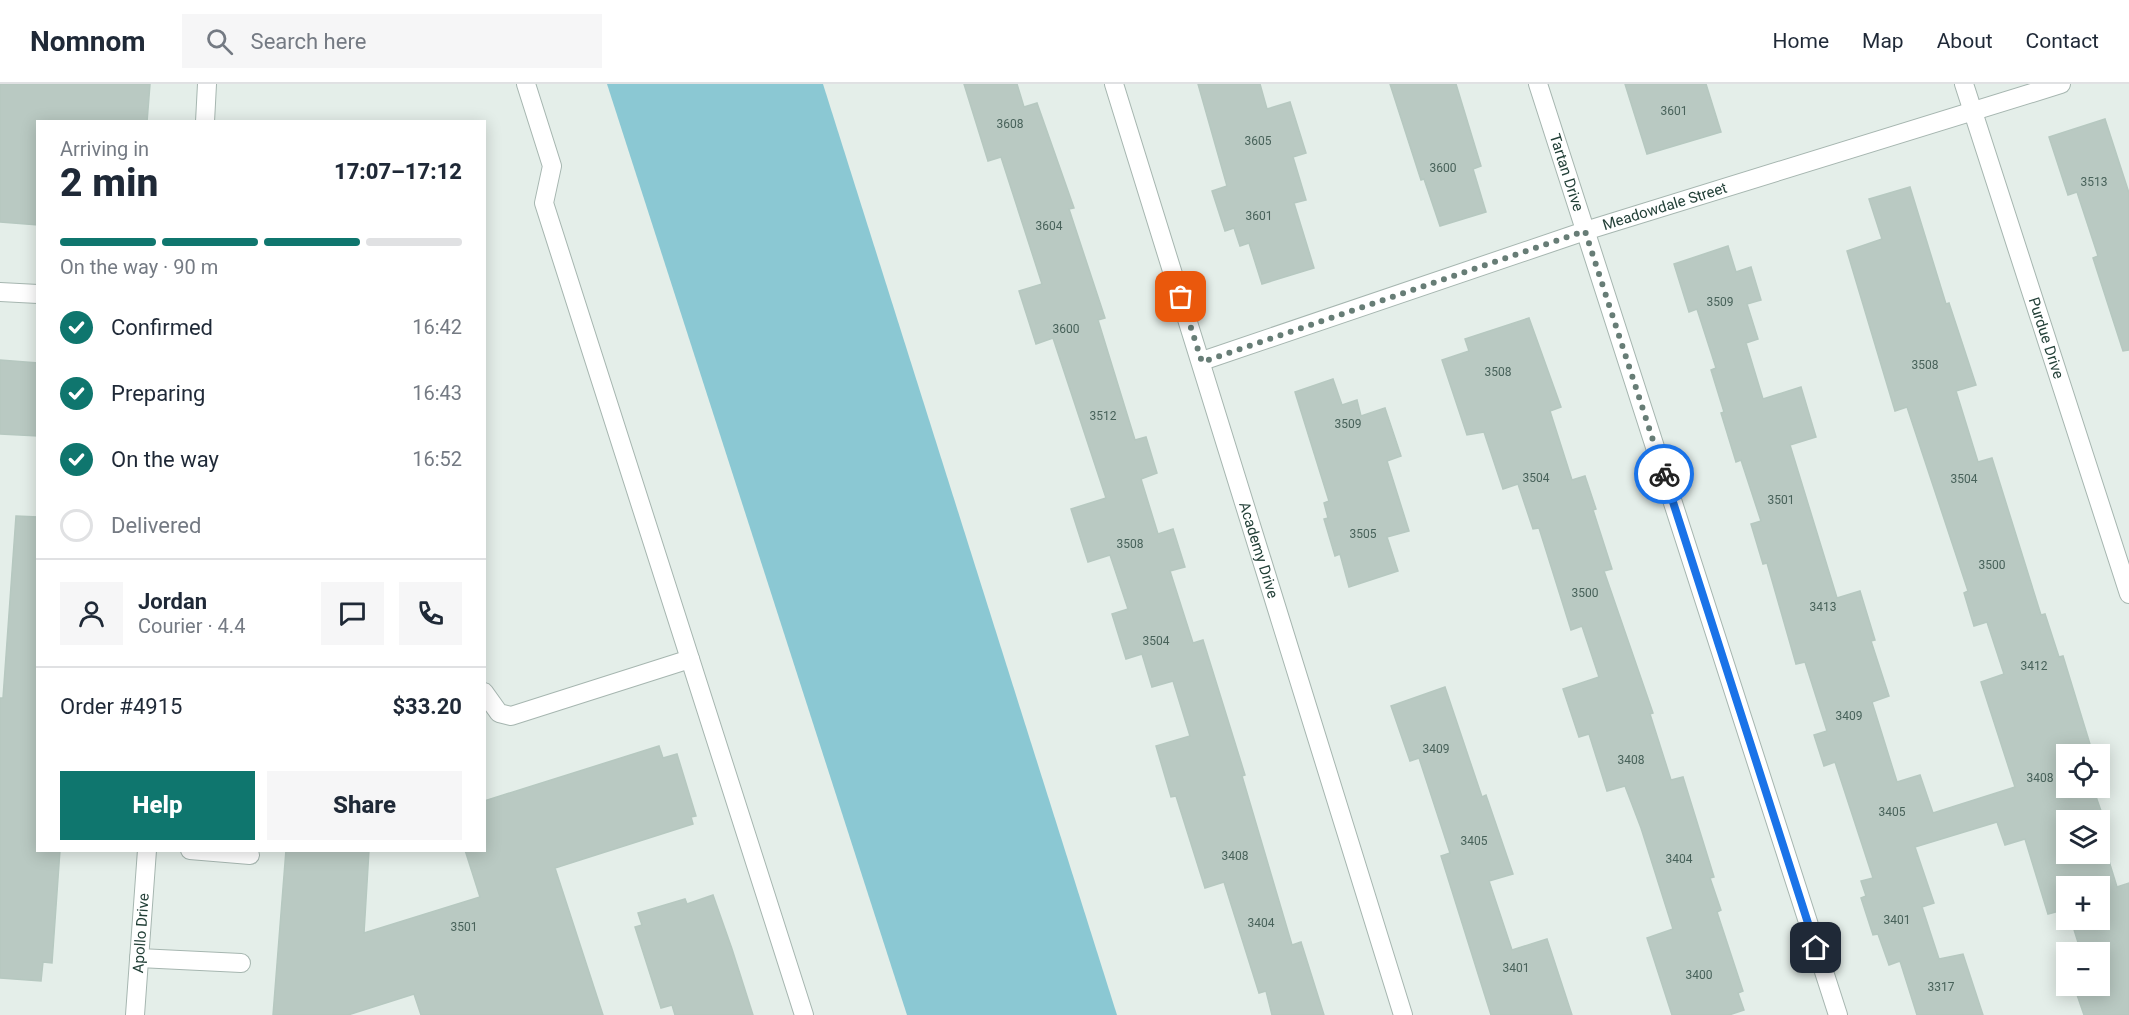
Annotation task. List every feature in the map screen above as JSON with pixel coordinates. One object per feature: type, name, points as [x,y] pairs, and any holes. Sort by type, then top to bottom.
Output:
[{"type":"street","points":[[205,120],[207,84]]},
{"type":"street","points":[[526,84],[552,166],[544,203],[804,1015]]},
{"type":"street","name":"Academy Drive","points":[[1114,84],[1403,1015]]},
{"type":"street","name":"Tartan Drive","points":[[1538,84],[1838,1015]]},
{"type":"street","name":"Purdue Drive","points":[[1964,84],[2129,594]]},
{"type":"street","name":"Meadowdale Street","points":[[1202,362],[1585,231],[2061,84]]},
{"type":"street","points":[[0,292],[36,294]]},
{"type":"street","points":[[486,695],[499,713],[511,716],[690,659]]},
{"type":"street","name":"Apollo Drive","points":[[135,1015],[147,852]]},
{"type":"street","points":[[214,852],[250,855]]},
{"type":"street","points":[[139,958],[241,963]]},
{"type":"water","points":[[607,84],[823,84],[1117,1015],[907,1015]]},
{"type":"building","points":[[0,84],[150,84],[147,120],[36,120],[36,225],[0,222]]},
{"type":"building","points":[[964,84],[1017,84],[1024,107],[1037,103],[1074,208],[1069,209],[1105,318],[1098,320],[1135,440],[1146,437],[1157,473],[1141,479],[1158,534],[1173,529],[1185,567],[1170,571],[1193,643],[1203,640],[1245,775],[1242,776],[1292,945],[1301,942],[1324,1015],[1272,1015],[1266,991],[1259,993],[1224,882],[1205,888],[1176,796],[1171,797],[1156,746],[1190,736],[1173,681],[1152,687],[1142,654],[1126,659],[1112,614],[1128,609],[1110,555],[1088,562],[1071,509],[1106,498],[1053,338],[1036,344],[1019,291],[1042,284],[1001,157],[988,161]]},
{"type":"building","points":[[1198,84],[1260,84],[1267,109],[1290,102],[1306,153],[1293,157],[1306,200],[1294,203],[1314,268],[1262,284],[1249,243],[1240,246],[1234,228],[1225,231],[1212,191],[1227,186]]},
{"type":"building","points":[[1390,84],[1456,84],[1481,166],[1473,169],[1486,212],[1440,226],[1424,179],[1421,180]]},
{"type":"building","points":[[1625,84],[1706,84],[1721,132],[1647,154]]},
{"type":"building","points":[[2105,119],[2129,193],[2129,350],[2123,351],[2093,258],[2098,256],[2077,192],[2068,195],[2049,137]]},
{"type":"building","points":[[1910,187],[1946,304],[1949,303],[1976,385],[1956,391],[1978,462],[1992,458],[2041,615],[2045,614],[2059,657],[2063,656],[2090,744],[2056,744],[2056,798],[2096,798],[2101,810],[2056,810],[2056,864],[2110,864],[2117,887],[2129,883],[2129,1015],[2084,1015],[2077,996],[2110,996],[2110,942],[2078,942],[2074,930],[2110,930],[2110,876],[2056,876],[2056,912],[2048,914],[2025,839],[2005,845],[1997,822],[1915,847],[1934,903],[1922,907],[1939,959],[1963,954],[1983,1015],[1917,1015],[1900,961],[1889,965],[1878,934],[1873,935],[1861,898],[1866,896],[1861,881],[1873,878],[1835,762],[1824,766],[1814,735],[1827,731],[1805,662],[1796,664],[1767,563],[1763,564],[1751,524],[1761,521],[1741,460],[1736,462],[1721,413],[1724,412],[1711,370],[1716,368],[1697,309],[1689,312],[1674,264],[1728,246],[1736,272],[1751,267],[1761,300],[1747,304],[1758,339],[1746,343],[1763,399],[1801,387],[1816,437],[1790,445],[1837,598],[1860,591],[1875,640],[1871,641],[1889,696],[1872,702],[1897,782],[1920,775],[1933,813],[2015,787],[1981,682],[2004,674],[1987,622],[1974,626],[1964,593],[1968,591],[1907,407],[1895,411],[1847,251],[1882,239],[1869,199]]},
{"type":"building","points":[[1529,318],[1561,407],[1550,411],[1572,480],[1585,476],[1596,509],[1593,510],[1612,569],[1604,571],[1653,713],[1650,714],[1671,780],[1683,777],[1714,877],[1710,878],[1721,910],[1717,912],[1743,991],[1738,993],[1744,1010],[1729,1015],[1672,1015],[1647,938],[1673,929],[1641,828],[1625,786],[1607,791],[1589,734],[1579,737],[1563,689],[1599,677],[1582,626],[1571,630],[1539,528],[1533,529],[1518,484],[1503,489],[1484,432],[1467,435],[1442,360],[1469,351],[1465,339]]},
{"type":"building","points":[[0,360],[36,363],[36,436],[0,434]]},
{"type":"building","points":[[1333,379],[1342,405],[1357,400],[1361,416],[1385,408],[1401,456],[1387,461],[1409,531],[1387,537],[1398,571],[1349,587],[1340,554],[1335,556],[1324,519],[1328,518],[1324,503],[1329,501],[1295,392]]},
{"type":"building","points":[[16,516],[36,517],[36,852],[60,852],[52,963],[43,962],[41,981],[0,978],[0,698],[3,698]]},
{"type":"building","points":[[1445,687],[1482,797],[1486,795],[1513,874],[1489,881],[1512,950],[1547,939],[1572,1015],[1491,1015],[1441,856],[1450,853],[1419,758],[1410,761],[1391,706]]},
{"type":"building","points":[[659,746],[663,758],[677,754],[696,816],[691,817],[693,824],[555,868],[603,1015],[421,1015],[414,994],[348,1015],[273,1015],[286,852],[369,852],[364,933],[480,897],[466,852],[486,852],[486,800]]},
{"type":"building","points":[[713,895],[753,1015],[675,1015],[672,1005],[661,1008],[635,927],[642,925],[638,913],[685,899],[687,904]]},
{"type":"way so far","points":[[1181,297],[1202,362],[1585,231],[1664,474]]},
{"type":"route","points":[[1664,474],[1816,948]]}]
